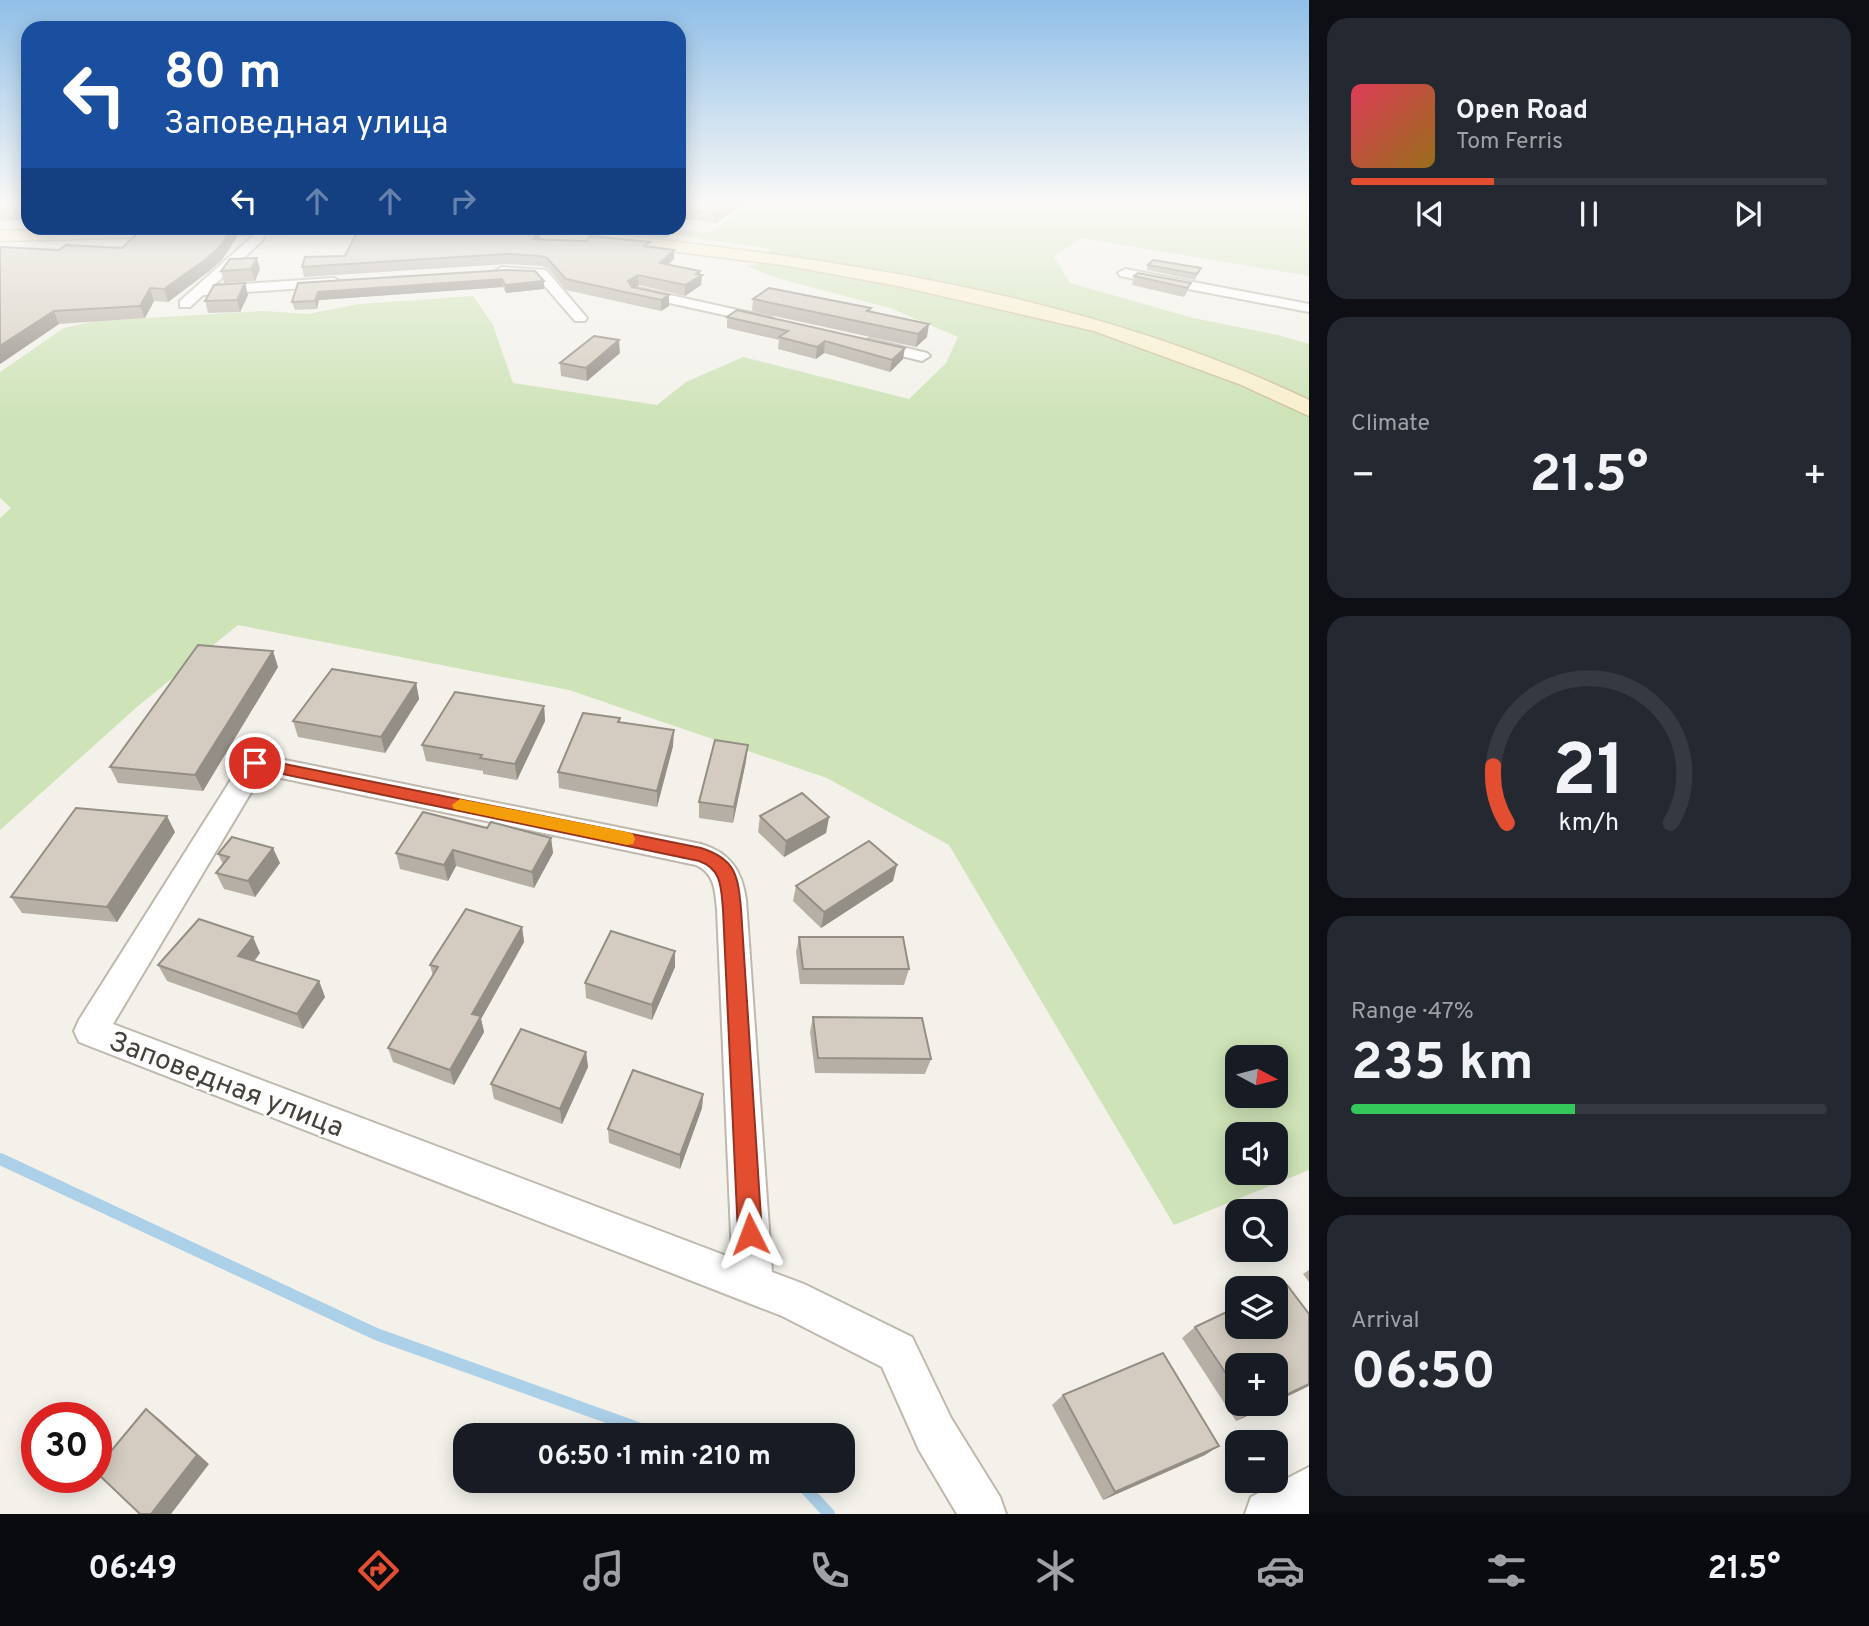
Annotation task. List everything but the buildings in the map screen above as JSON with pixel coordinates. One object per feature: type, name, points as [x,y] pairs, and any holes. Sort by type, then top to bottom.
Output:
[{"type":"street","points":[[185,304],[218,275]]},
{"type":"street","points":[[542,275],[580,318]]},
{"type":"street","points":[[867,275],[1100,326],[1247,379],[1309,409]]},
{"type":"street","points":[[1134,275],[1309,308]]},
{"type":"street","points":[[200,291],[347,282]]},
{"type":"street","points":[[638,292],[792,326]]},
{"type":"street","points":[[857,341],[922,356]]},
{"type":"street","name":"Заповедная улица","points":[[753,1286],[732,909],[730,884],[724,868],[713,859],[701,855],[255,763],[91,1031],[753,1286],[790,1298],[897,1352],[935,1434],[983,1514]]},
{"type":"street","points":[[1268,1514],[1309,1490]]},
{"type":"green space","points":[[768,275],[1065,275],[1070,283],[1193,318],[1309,344],[1309,1170],[1288,1179],[1288,1122],[1225,1122],[1225,1185],[1272,1185],[1238,1199],[1225,1199],[1225,1204],[1174,1225],[949,845],[827,778],[569,690],[238,625],[138,706],[0,830],[0,518],[11,508],[0,498],[0,372],[64,328],[96,321],[264,311],[308,314],[359,304],[473,296],[493,325],[513,383],[657,405],[686,382],[743,357],[909,399],[946,363],[958,337],[890,308]]},
{"type":"waterway","points":[[0,1159],[376,1334],[624,1423]]},
{"type":"waterway","points":[[810,1493],[829,1514]]},
{"type":"slow traffic","points":[[460,805],[627,839]]},
{"type":"route","points":[[255,763],[701,855],[713,859],[724,868],[730,884],[732,909],[750,1234]]}]
